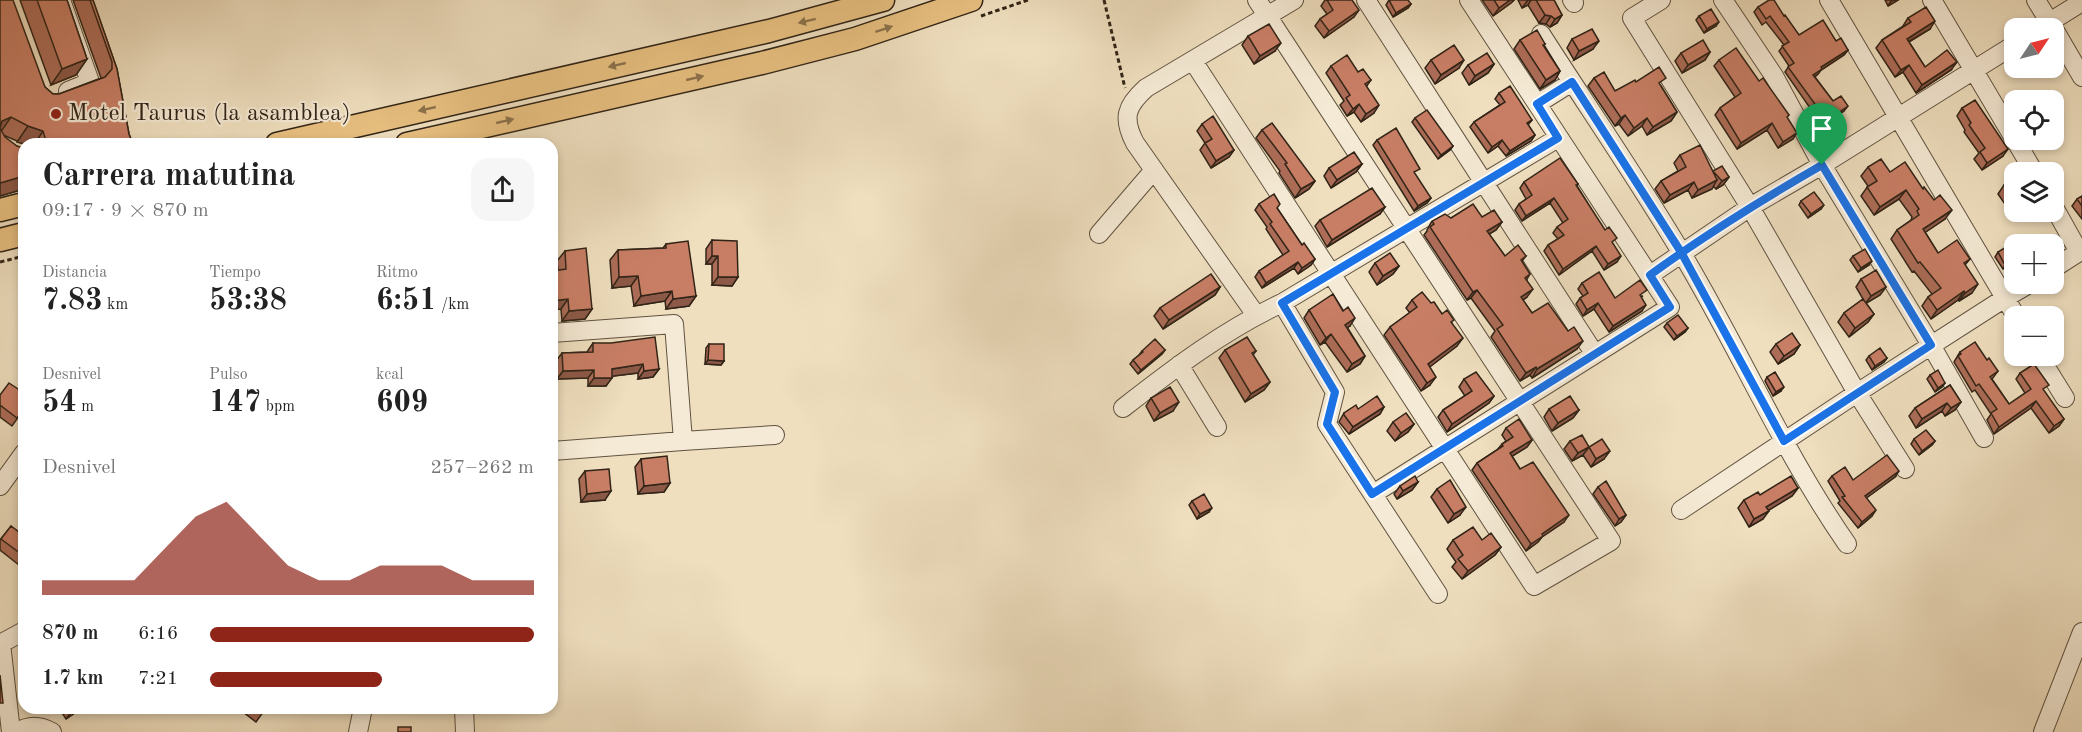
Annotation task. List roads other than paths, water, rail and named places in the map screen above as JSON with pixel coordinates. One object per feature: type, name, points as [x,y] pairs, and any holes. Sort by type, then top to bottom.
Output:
[{"type":"main road","points":[[303,138],[769,31],[883,0]]},
{"type":"main road","points":[[441,138],[855,39],[971,0]]},
{"type":"main road","points":[[0,210],[18,206]]},
{"type":"main road","points":[[0,240],[18,236]]},
{"type":"street","points":[[53,96],[90,82],[61,0]]},
{"type":"street","points":[[1193,61],[1534,586],[1611,541],[1257,0]]},
{"type":"street","points":[[1256,315],[1154,170],[1128,130],[1127,118],[1129,107],[1146,88],[1294,0]]},
{"type":"street","points":[[1366,0],[1482,183],[1594,353]]},
{"type":"street","points":[[1372,494],[1670,307],[1469,0]]},
{"type":"street","points":[[1661,0],[1632,18],[1750,207],[1857,393],[1905,469]]},
{"type":"street","points":[[1723,0],[1773,76],[1822,165],[1931,345],[1984,438]]},
{"type":"street","points":[[1829,0],[2010,306]]},
{"type":"street","points":[[1932,0],[2028,162]]},
{"type":"street","points":[[2036,0],[2045,18]]},
{"type":"street","points":[[2061,18],[2082,2]]},
{"type":"street","points":[[1540,34],[1681,252],[1784,441],[1824,511],[1847,544]]},
{"type":"street","points":[[2064,50],[2082,77]]},
{"type":"street","points":[[1650,275],[1750,207],[1822,165],[2004,51]]},
{"type":"street","points":[[1537,104],[1572,82]]},
{"type":"street","points":[[1122,408],[1179,364],[1256,315],[1282,303],[1558,138]]},
{"type":"street","points":[[1099,234],[1154,170]]},
{"type":"street","points":[[2063,222],[2081,251],[2064,262]]},
{"type":"street","points":[[1681,510],[2012,294]]},
{"type":"street","points":[[1282,303],[1335,392],[1327,424],[1438,594]]},
{"type":"street","points":[[558,333],[674,324],[683,441]]},
{"type":"street","points":[[1179,364],[1217,427]]},
{"type":"street","points":[[2046,366],[2065,398]]},
{"type":"street","points":[[558,451],[775,435]]},
{"type":"street","points":[[0,486],[18,461]]},
{"type":"street","points":[[2043,732],[2082,632]]},
{"type":"street","points":[[10,732],[0,643],[18,634]]},
{"type":"street","points":[[358,732],[362,714]]},
{"type":"street","points":[[464,714],[465,732]]},
{"type":"street","points":[[17,732],[24,728],[37,726],[52,732]]},
{"type":"place","name":"Motel Taurus (la asamblea)","points":[[56,114]]}]
